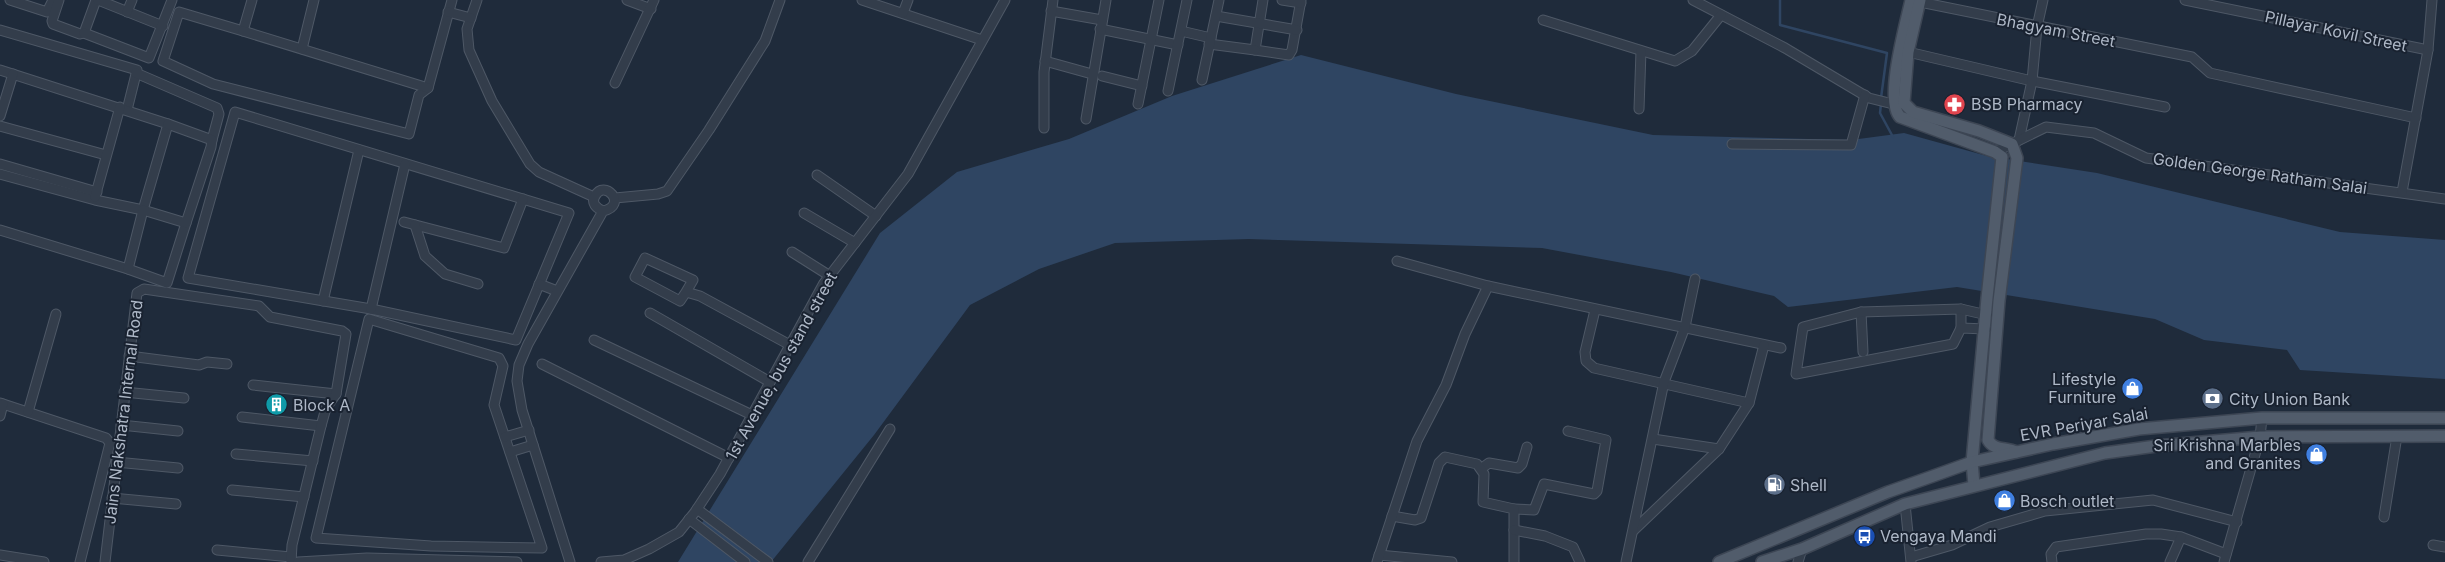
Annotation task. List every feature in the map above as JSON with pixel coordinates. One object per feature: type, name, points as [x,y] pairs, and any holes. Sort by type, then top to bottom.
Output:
[{"type":"main road","points":[[1894,103],[1908,52],[1917,1]]},
{"type":"main road","points":[[1917,1],[1893,87],[1894,103],[1900,117],[1999,155],[1986,330],[1972,462],[1974,485]]},
{"type":"main road","points":[[1894,103],[1913,112],[2016,142],[2017,158],[1999,301],[1988,440],[1991,445],[1997,448],[2010,449],[2017,453]]},
{"type":"main road","name":"EVR Periyar Salai","points":[[1719,562],[1888,492],[1972,462],[2017,453],[2139,429],[2262,418],[2445,418]]},
{"type":"main road","name":"EVR Periyar Salai","points":[[1762,562],[1802,549],[1905,504],[2105,453],[2156,446],[2260,437],[2445,436]]},
{"type":"main road","points":[[1994,458],[1998,480]]},
{"type":"street","points":[[10,0],[47,12],[53,0]]},
{"type":"street","points":[[59,0],[52,21],[53,24],[80,34],[84,33],[148,58],[163,26],[172,0]]},
{"type":"street","points":[[84,33],[97,0],[163,26]]},
{"type":"street","points":[[127,12],[132,0]]},
{"type":"street","points":[[244,31],[252,0]]},
{"type":"street","points":[[302,49],[314,0]]},
{"type":"street","points":[[428,88],[179,12],[163,62],[213,84],[409,134],[419,95],[428,88],[452,0]]},
{"type":"street","points":[[477,0],[466,30],[469,50],[492,101],[530,164],[539,172],[594,197]]},
{"type":"street","points":[[615,83],[653,4],[627,0]]},
{"type":"street","points":[[615,198],[658,194],[667,190],[709,130],[765,41],[780,0]]},
{"type":"street","points":[[862,0],[982,40]]},
{"type":"street","points":[[903,14],[908,0]]},
{"type":"street","name":"1st Avenue, bus stand street","points":[[601,562],[624,561],[678,532],[697,509],[729,458],[830,276],[908,174],[1005,0]]},
{"type":"street","points":[[1044,128],[1045,61],[1053,0]]},
{"type":"street","points":[[1086,118],[1097,75],[1101,25],[1106,0]]},
{"type":"street","points":[[1138,104],[1159,0]]},
{"type":"street","points":[[1168,91],[1187,0]]},
{"type":"street","points":[[1202,80],[1216,16],[1217,0]]},
{"type":"street","points":[[1255,50],[1263,0]]},
{"type":"street","points":[[1181,31],[1210,41],[1289,55],[1301,1],[1282,0]]},
{"type":"street","points":[[1693,0],[1786,48],[1867,96],[1894,103]]},
{"type":"street","points":[[2016,142],[2032,81],[2038,27],[2044,0]]},
{"type":"street","name":"Pillayar Kovil Street","points":[[2185,0],[2428,50]]},
{"type":"street","points":[[2402,192],[2428,50],[2432,0]]},
{"type":"street","name":"Bhagyam Street","points":[[1917,1],[2192,58],[2210,73],[2416,118]]},
{"type":"street","points":[[1052,11],[1152,40],[1178,45]]},
{"type":"street","points":[[448,12],[471,18]]},
{"type":"street","points":[[1543,20],[1675,61],[1692,51],[1721,15]]},
{"type":"street","points":[[1216,16],[1296,30]]},
{"type":"street","points":[[0,30],[137,70],[136,73],[216,108],[219,114],[167,283],[128,269],[0,230]]},
{"type":"street","points":[[1639,109],[1641,51]]},
{"type":"street","points":[[1908,52],[2032,81],[2165,107]]},
{"type":"street","points":[[1045,61],[1142,86]]},
{"type":"street","points":[[0,70],[123,109],[212,140]]},
{"type":"street","points":[[96,196],[106,155],[136,73]]},
{"type":"street","points":[[0,116],[12,74]]},
{"type":"street","points":[[1732,144],[1851,145],[1867,96]]},
{"type":"street","points":[[235,112],[404,164],[569,213],[516,340],[371,309],[188,278],[235,112]]},
{"type":"street","points":[[128,269],[168,124]]},
{"type":"street","points":[[0,126],[106,155]]},
{"type":"street","name":"Golden George Ratham Salai","points":[[1999,155],[2016,142],[2046,127],[2094,133],[2146,158],[2445,199]]},
{"type":"street","points":[[323,301],[359,150]]},
{"type":"street","points":[[0,164],[186,223]]},
{"type":"street","points":[[371,309],[404,164]]},
{"type":"street","points":[[0,174],[96,196]]},
{"type":"street","points":[[817,175],[876,216]]},
{"type":"street","points":[[605,190],[611,192],[615,198],[614,205],[610,210],[603,211],[597,209],[594,197],[598,192],[605,190]]},
{"type":"street","points":[[404,222],[504,248],[523,199]]},
{"type":"street","points":[[570,562],[530,430],[522,410],[517,381],[519,365],[528,344],[603,211]]},
{"type":"street","points":[[804,213],[855,243]]},
{"type":"street","points":[[415,225],[425,256],[445,274],[478,284]]},
{"type":"street","points":[[792,252],[830,276]]},
{"type":"street","points":[[645,258],[693,280],[686,292],[680,301],[635,278],[645,258]]},
{"type":"street","points":[[1397,261],[1488,286],[1781,348]]},
{"type":"street","points":[[1626,562],[1654,438],[1664,382],[1685,327],[1695,279]]},
{"type":"street","points":[[540,284],[557,291]]},
{"type":"street","points":[[1452,562],[1378,558],[1417,441],[1446,385],[1465,334],[1488,286]]},
{"type":"street","name":"Jains Nakshatra Internal Road","points":[[105,562],[137,293],[144,289],[259,306],[270,317],[342,331],[346,334],[336,394],[326,408],[321,426],[304,497],[293,560]]},
{"type":"street","points":[[686,292],[700,296],[790,345]]},
{"type":"street","points":[[1961,309],[1961,328],[1953,344],[1796,374],[1803,327],[1861,312],[1961,309],[1987,315]]},
{"type":"street","points":[[1595,310],[1585,352],[1586,361],[1594,368],[1664,382],[1749,403]]},
{"type":"street","points":[[1861,312],[1863,352]]},
{"type":"street","points":[[650,313],[770,382]]},
{"type":"street","points":[[28,412],[56,314]]},
{"type":"street","points":[[369,320],[499,358],[503,366],[494,405],[510,452],[542,548],[431,546],[316,538],[369,320]]},
{"type":"street","points":[[1961,328],[1986,330]]},
{"type":"street","points":[[594,340],[752,415]]},
{"type":"street","points":[[1634,530],[1719,449],[1749,403],[1764,345]]},
{"type":"street","points":[[129,356],[199,365],[207,362],[227,364]]},
{"type":"street","points":[[542,364],[729,458]]},
{"type":"street","points":[[253,385],[336,394]]},
{"type":"street","points":[[124,392],[184,398]]},
{"type":"street","points":[[0,416],[2,403],[106,438],[110,443],[80,562]]},
{"type":"street","points":[[242,417],[321,426]]},
{"type":"street","points":[[2052,562],[2051,554],[2056,547],[2146,534],[2181,537],[2225,558],[2237,522],[2260,437],[2262,418]]},
{"type":"street","points":[[121,425],[178,430]]},
{"type":"street","points":[[808,562],[890,429]]},
{"type":"street","points":[[505,437],[530,430]]},
{"type":"street","points":[[1392,516],[1415,520],[1421,518],[1439,463],[1445,457],[1477,464],[1482,468],[1485,483],[1481,498],[1483,502],[1514,509],[1534,510],[1544,484],[1594,494],[1597,491],[1606,440],[1568,431]]},
{"type":"street","points":[[2384,517],[2397,436]]},
{"type":"street","points":[[1654,438],[1719,449]]},
{"type":"street","points":[[510,452],[533,445]]},
{"type":"street","points":[[1482,468],[1489,463],[1518,468],[1522,464],[1527,447]]},
{"type":"street","points":[[236,454],[313,462]]},
{"type":"street","points":[[116,462],[178,468]]},
{"type":"street","points":[[232,490],[304,497]]},
{"type":"street","points":[[112,498],[176,504]]},
{"type":"street","points":[[1905,504],[1911,559],[1952,545],[1990,527],[2054,510],[2153,500],[2237,522]]},
{"type":"street","points":[[697,509],[768,562]]},
{"type":"street","points":[[1514,509],[1514,562]]},
{"type":"street","points":[[689,519],[745,562]]},
{"type":"street","points":[[1514,530],[1545,536],[1573,547],[1580,562]]},
{"type":"street","points":[[2170,562],[2181,537]]},
{"type":"street","points":[[2433,545],[2445,547]]},
{"type":"street","points":[[1798,562],[1802,549]]},
{"type":"street","points":[[217,550],[293,560],[367,558],[517,562]]},
{"type":"street","points":[[0,555],[44,562]]},
{"type":"water","points":[[1301,55],[1456,94],[1653,135],[1851,140],[1904,133],[1987,156],[2097,173],[2340,232],[2445,240],[2445,379],[2300,370],[2287,350],[2204,340],[2155,319],[1957,287],[1788,307],[1774,296],[1671,272],[1542,248],[1249,239],[1115,243],[1039,269],[970,305],[874,435],[771,562],[678,562],[880,233],[957,172],[1069,139],[1172,96]]},
{"type":"waterway","points":[[1780,0],[1780,25],[1887,53],[1881,98]]},
{"type":"waterway","points":[[1881,104],[1880,113],[1893,137]]},
{"type":"place","name":"BSB Pharmacy","points":[[1955,104]]},
{"type":"place","name":"Lifestyle Furniture","points":[[2132,388]]},
{"type":"place","name":"City Union Bank","points":[[2213,399]]},
{"type":"place","name":"Block A","points":[[277,405]]},
{"type":"place","name":"Sri Krishna Marbles and Granites","points":[[2317,454]]},
{"type":"place","name":"Shell","points":[[1774,485]]},
{"type":"place","name":"Bosch outlet","points":[[2004,501]]},
{"type":"place","name":"Vengaya Mandi","points":[[1864,536]]}]
